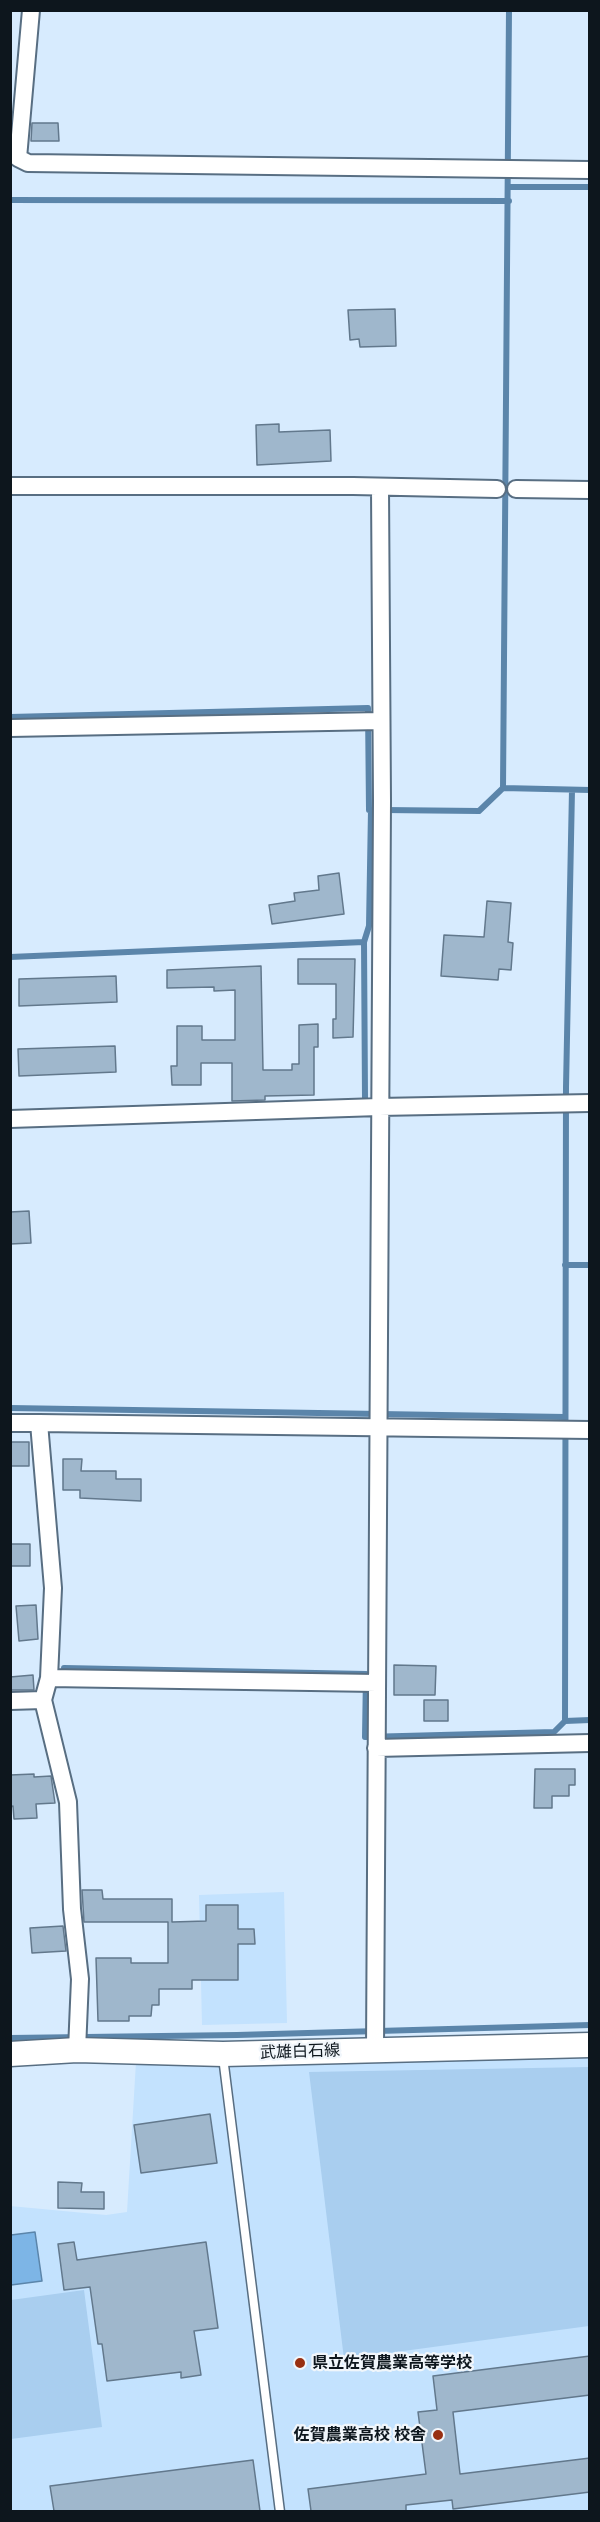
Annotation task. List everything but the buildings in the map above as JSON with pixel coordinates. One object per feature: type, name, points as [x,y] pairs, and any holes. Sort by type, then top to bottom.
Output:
[{"type":"main road","name":"武雄白石線","points":[[10,2054],[78,2040],[223,2054],[375,2038],[590,2045]]},
{"type":"street","points":[[32,10],[18,158],[28,163],[590,170]]},
{"type":"street","points":[[10,486],[497,489]]},
{"type":"street","points":[[375,2038],[376,1741],[369,1683],[377,1418],[382,809],[372,721],[380,488]]},
{"type":"street","points":[[516,489],[590,490]]},
{"type":"street","points":[[10,728],[372,721]]},
{"type":"street","points":[[10,1119],[379,1107],[574,1104]]},
{"type":"street","points":[[10,1423],[377,1418],[590,1430]]},
{"type":"street","points":[[39,1423],[53,1588],[49,1678],[43,1700],[68,1802],[72,1909],[80,1979],[78,2040]]},
{"type":"street","points":[[49,1678],[369,1683]]},
{"type":"street","points":[[10,1701],[43,1700]]},
{"type":"street","points":[[376,1741],[590,1743]]},
{"type":"lane","points":[[223,2054],[280,2511]]},
{"type":"shaded area","points":[[284,1892],[287,2023],[202,2025],[199,1895]]},
{"type":"shaded area","name":"県立佐賀農業高等学校","points":[[589,2057],[589,2511],[11,2511],[10,2206],[106,2215],[127,2212],[136,2062]]},
{"type":"shaded area","points":[[589,2067],[589,2326],[344,2359],[309,2072]]},
{"type":"shaded area","points":[[35,2232],[42,2281],[11,2285],[11,2235]]},
{"type":"shaded area","points":[[84,2290],[102,2427],[11,2439],[11,2300]]},
{"type":"waterway","points":[[509,10],[503,788],[590,790]]},
{"type":"waterway","points":[[509,187],[590,187]]},
{"type":"waterway","points":[[10,200],[509,201]]},
{"type":"waterway","points":[[10,717],[368,708],[369,810]]},
{"type":"waterway","points":[[384,810],[479,811],[503,788]]},
{"type":"waterway","points":[[572,790],[566,1087],[565,1721],[590,1720]]},
{"type":"waterway","points":[[364,942],[369,926],[371,810]]},
{"type":"waterway","points":[[10,957],[364,942],[365,1098]]},
{"type":"waterway","points":[[565,1265],[590,1265]]},
{"type":"waterway","points":[[10,1408],[565,1417]]},
{"type":"waterway","points":[[64,1668],[366,1674],[365,1737],[554,1732],[565,1721]]},
{"type":"waterway","points":[[10,2038],[237,2035],[590,2025]]},
{"type":"place","name":"県立佐賀農業高等学校","points":[[300,2363]]},
{"type":"place","name":"佐賀農業高校 校舎","points":[[438,2435]]}]
